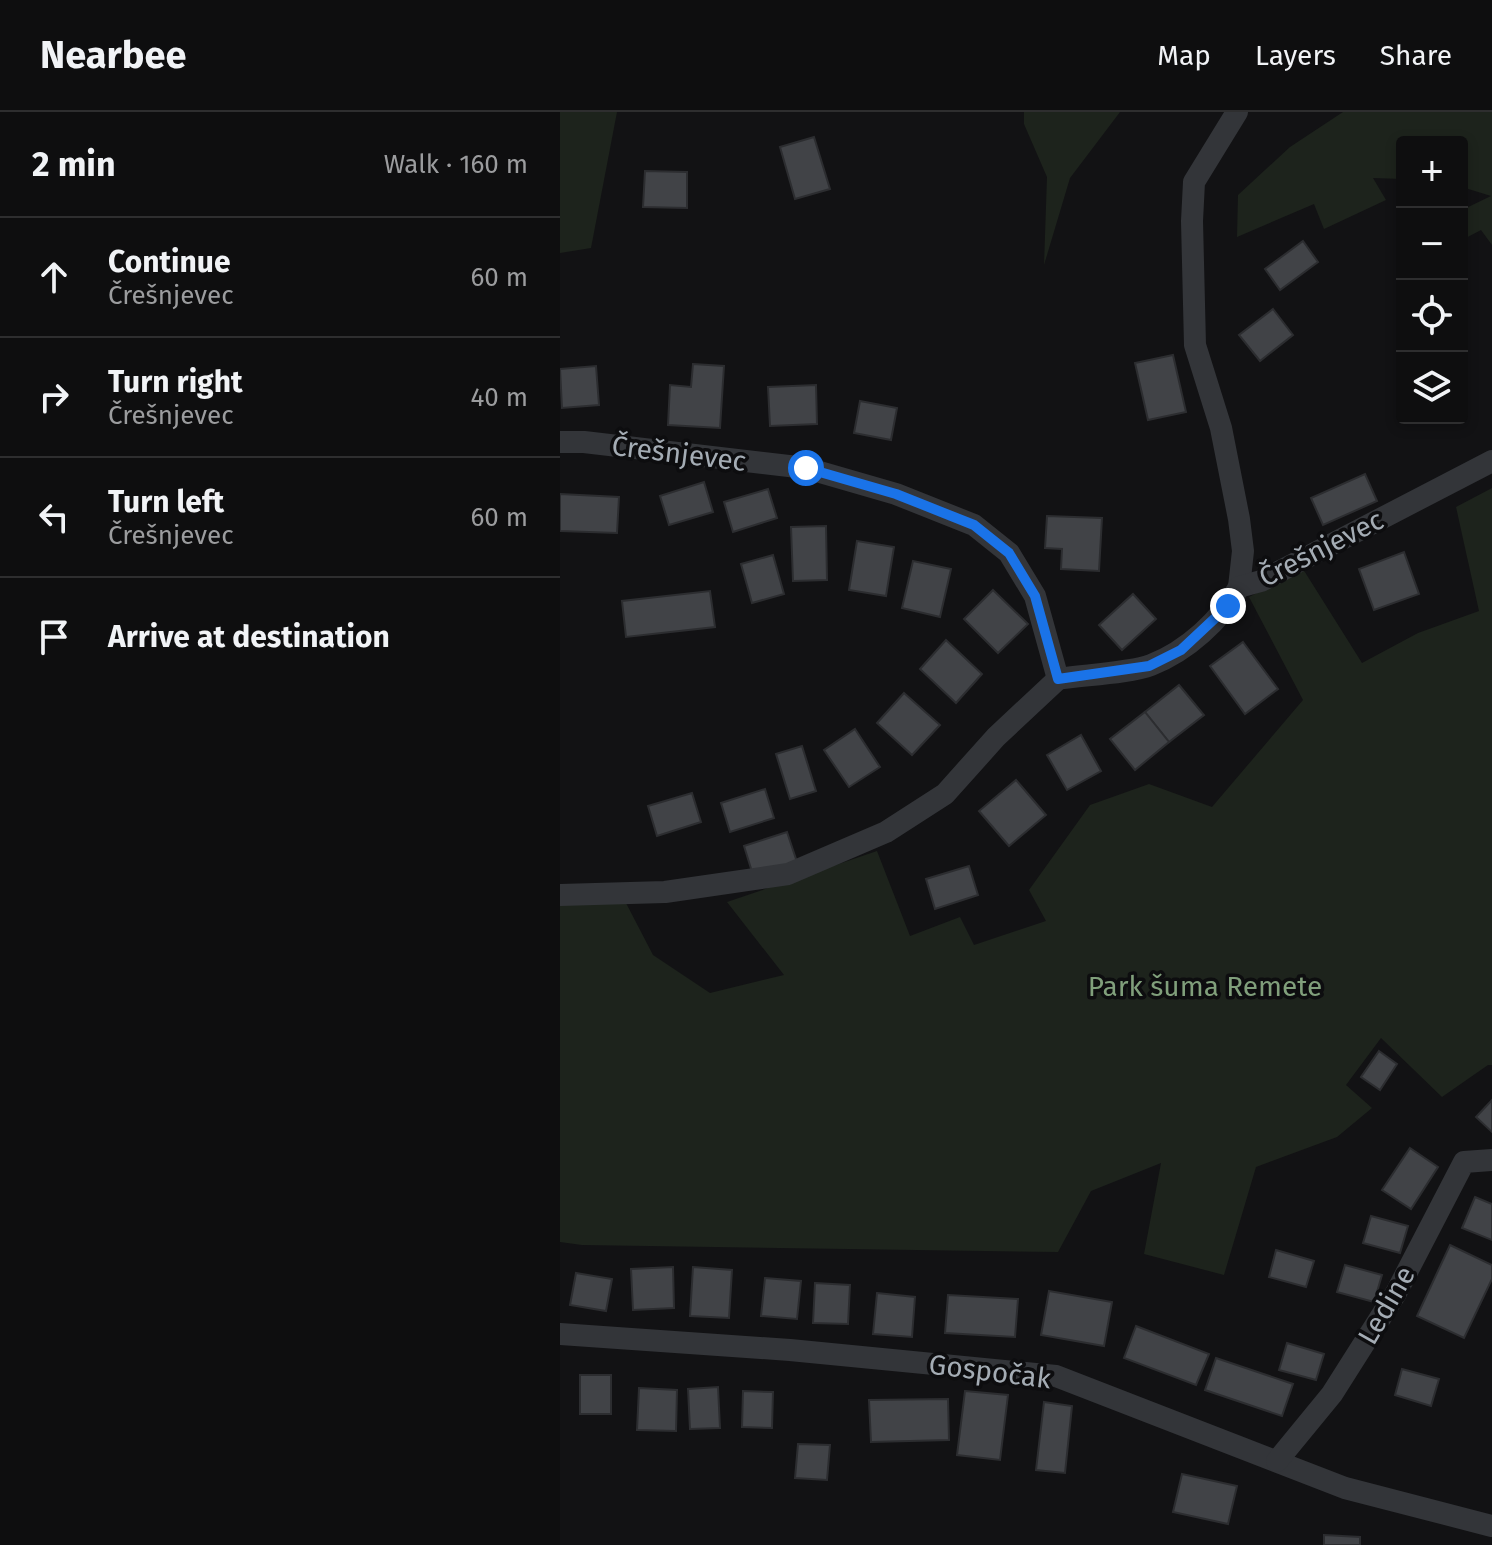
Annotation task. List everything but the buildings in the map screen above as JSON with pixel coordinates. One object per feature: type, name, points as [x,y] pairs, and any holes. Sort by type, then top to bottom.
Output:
[{"type":"street","points":[[1237,112],[1194,182],[1192,221],[1195,345],[1221,428],[1239,519],[1243,551],[1239,587]]},
{"type":"street","name":"Črešnjevec","points":[[560,442],[584,442],[806,468],[896,494],[974,525],[1009,553],[1035,596],[1058,679],[1149,666],[1181,650],[1228,606],[1239,587],[1261,581],[1492,461]]},
{"type":"street","points":[[560,895],[665,892],[788,874],[886,832],[945,794],[996,737],[1058,679]]},
{"type":"street","name":"Ledine","points":[[1277,1461],[1332,1394],[1396,1293],[1464,1162],[1492,1160]]},
{"type":"street","name":"Gospočak","points":[[560,1334],[790,1350],[1056,1376],[1345,1488],[1492,1526]]},
{"type":"green space","points":[[560,112],[617,112],[591,248],[560,253]]},
{"type":"green space","points":[[1024,112],[1120,112],[1070,178],[1044,265],[1047,177],[1024,124]]},
{"type":"green space","points":[[1343,112],[1492,112],[1492,245],[1481,230],[1468,237],[1468,207],[1491,196],[1468,189],[1468,136],[1396,136],[1396,179],[1373,178],[1386,200],[1324,229],[1314,204],[1237,237],[1238,195],[1290,147]]},
{"type":"green space","name":"Park šuma Remete","points":[[1492,488],[1492,1065],[1442,1097],[1381,1038],[1346,1085],[1372,1108],[1337,1137],[1256,1167],[1224,1275],[1144,1254],[1161,1163],[1091,1191],[1058,1252],[582,1245],[560,1242],[560,905],[626,903],[653,955],[710,993],[784,975],[727,902],[877,851],[910,936],[960,917],[974,945],[1046,921],[1029,890],[1090,805],[1149,784],[1212,807],[1303,700],[1249,597],[1303,569],[1362,663],[1418,633],[1479,611],[1456,507]]},
{"type":"route","points":[[806,468],[896,494],[974,525],[1009,553],[1035,596],[1058,679],[1149,666],[1181,650],[1228,606]]}]
